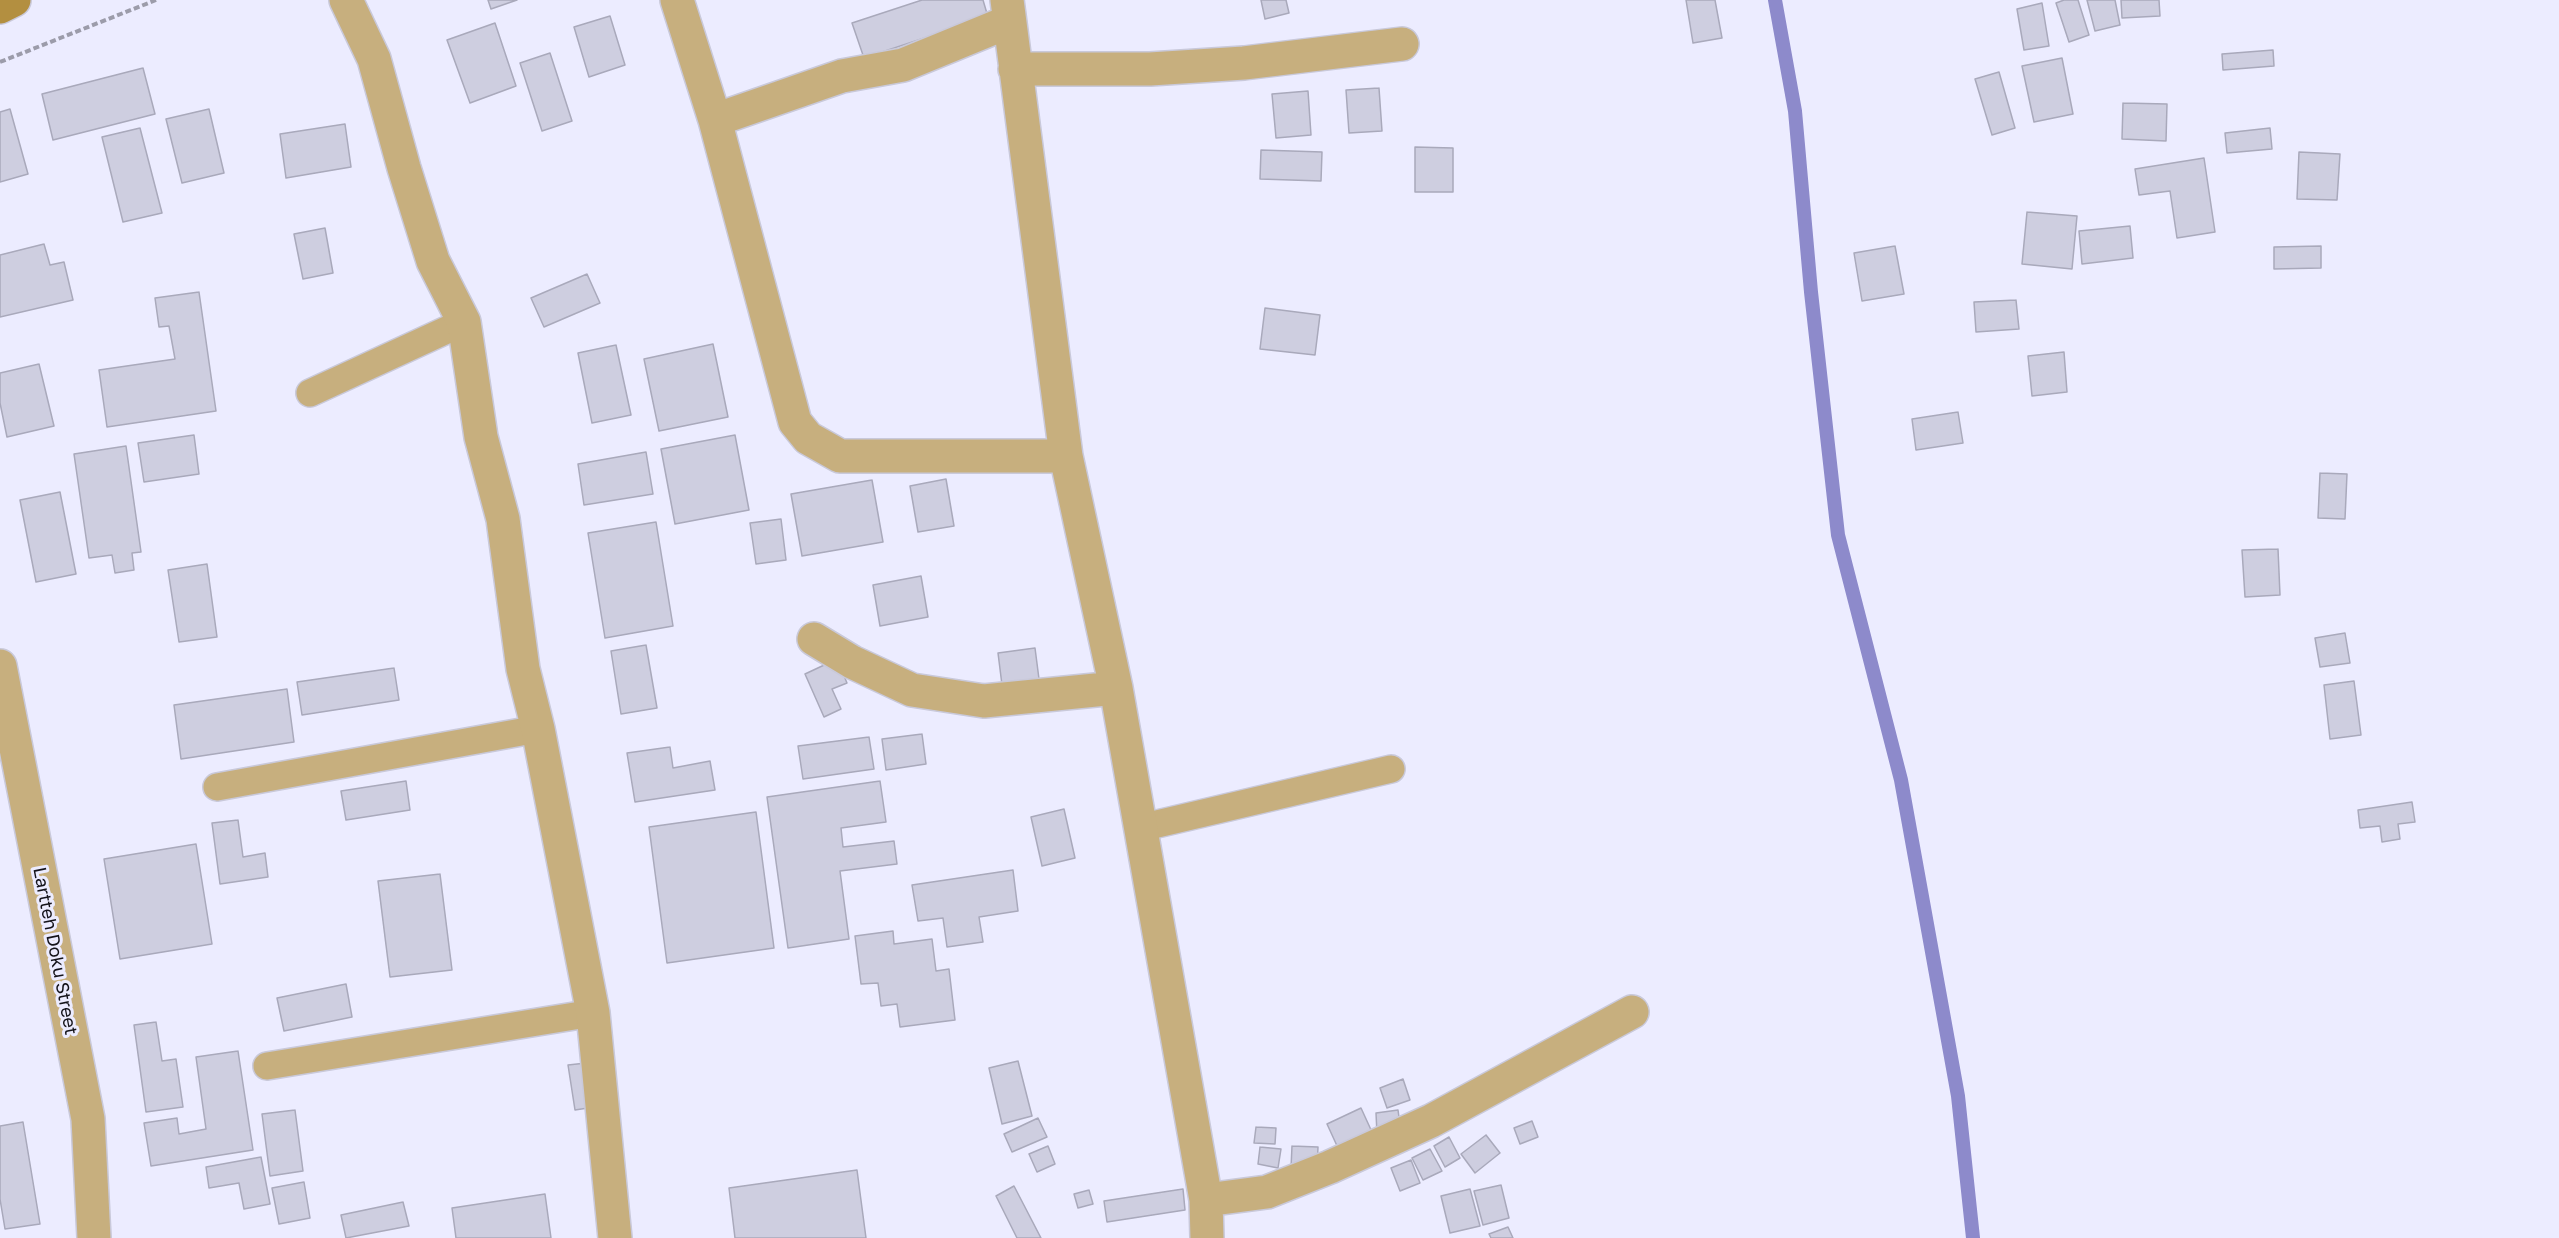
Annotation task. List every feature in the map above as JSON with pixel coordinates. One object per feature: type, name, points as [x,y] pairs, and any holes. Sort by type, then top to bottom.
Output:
[{"type":"main road","points":[[0,7],[14,0]]},
{"type":"street","points":[[346,0],[374,59],[433,261],[464,322],[481,437],[503,519],[523,669],[538,729],[593,1013],[615,1238]]},
{"type":"street","points":[[677,0],[715,120],[795,422],[808,438],[840,456],[1066,456]]},
{"type":"street","points":[[715,120],[842,76],[903,64],[1011,6],[1015,69],[1066,456],[1116,688],[1206,1200],[1207,1238]]},
{"type":"street","points":[[1015,69],[1150,69],[1244,63],[1402,44]]},
{"type":"street","points":[[814,639],[852,662],[912,690],[984,700],[1116,688]]},
{"type":"street","name":"Lartteh Doku Street","points":[[0,666],[88,1119],[94,1238]]},
{"type":"street","points":[[1206,1200],[1267,1192],[1330,1167],[1431,1121],[1632,1012]]},
{"type":"lane","points":[[310,393],[464,322]]},
{"type":"lane","points":[[217,787],[538,729]]},
{"type":"lane","points":[[1140,828],[1391,769]]},
{"type":"lane","points":[[267,1066],[593,1013]]},
{"type":"path","points":[[0,62],[156,0]]},
{"type":"building","points":[[488,0],[517,0],[491,9]]},
{"type":"building","points":[[922,0],[983,0],[988,17],[864,58],[852,23]]},
{"type":"building","points":[[1261,0],[1286,0],[1289,13],[1265,19]]},
{"type":"building","points":[[1686,0],[1715,0],[1722,38],[1693,43]]},
{"type":"building","points":[[2064,0],[2078,0],[2089,35],[2069,42],[2056,3]]},
{"type":"building","points":[[2087,0],[2115,0],[2120,25],[2095,31]]},
{"type":"building","points":[[2121,0],[2159,0],[2160,16],[2122,18]]},
{"type":"building","points":[[2042,3],[2049,46],[2024,50],[2017,9]]},
{"type":"building","points":[[610,16],[625,65],[589,77],[574,27]]},
{"type":"building","points":[[495,23],[516,86],[470,103],[447,40]]},
{"type":"building","points":[[2273,50],[2274,66],[2223,70],[2222,54]]},
{"type":"building","points":[[550,53],[572,121],[542,131],[520,63]]},
{"type":"building","points":[[2062,58],[2073,114],[2034,122],[2022,66]]},
{"type":"building","points":[[143,68],[155,114],[53,140],[42,94]]},
{"type":"building","points":[[1999,72],[2015,128],[1992,135],[1975,79]]},
{"type":"building","points":[[1379,88],[1382,131],[1349,133],[1346,90]]},
{"type":"building","points":[[1308,91],[1311,135],[1276,138],[1272,94]]},
{"type":"building","points":[[2123,103],[2167,104],[2166,141],[2122,139]]},
{"type":"building","points":[[10,109],[28,174],[0,182],[0,112]]},
{"type":"building","points":[[209,109],[224,173],[182,183],[166,119]]},
{"type":"building","points":[[345,124],[351,167],[286,178],[280,134]]},
{"type":"building","points":[[140,128],[162,213],[123,222],[102,137]]},
{"type":"building","points":[[2270,128],[2272,149],[2227,153],[2225,133]]},
{"type":"building","points":[[1415,147],[1453,148],[1453,192],[1415,192]]},
{"type":"building","points":[[1261,150],[1322,152],[1321,181],[1260,179]]},
{"type":"building","points":[[2299,152],[2340,154],[2337,200],[2297,199]]},
{"type":"building","points":[[2204,158],[2215,232],[2177,238],[2170,191],[2139,195],[2135,169]]},
{"type":"building","points":[[2027,212],[2077,216],[2072,269],[2022,264]]},
{"type":"building","points":[[2130,226],[2133,258],[2082,264],[2079,231]]},
{"type":"building","points":[[325,228],[333,273],[303,279],[294,234]]},
{"type":"building","points":[[44,244],[50,265],[64,262],[73,300],[0,317],[0,255]]},
{"type":"building","points":[[1895,246],[1904,294],[1862,301],[1854,253]]},
{"type":"building","points":[[2321,246],[2321,268],[2274,269],[2274,247]]},
{"type":"building","points":[[587,274],[600,303],[544,327],[531,298]]},
{"type":"building","points":[[199,292],[216,411],[107,427],[99,370],[175,359],[169,326],[159,327],[155,298]]},
{"type":"building","points":[[2016,300],[2019,329],[1976,332],[1974,302]]},
{"type":"building","points":[[1265,308],[1320,315],[1315,355],[1260,349]]},
{"type":"building","points":[[713,344],[728,417],[659,431],[644,359]]},
{"type":"building","points":[[616,345],[631,415],[592,423],[578,353]]},
{"type":"building","points":[[2064,352],[2067,392],[2032,396],[2028,356]]},
{"type":"building","points":[[39,364],[54,426],[7,437],[0,403],[0,373]]},
{"type":"building","points":[[1958,412],[1963,443],[1916,450],[1912,419]]},
{"type":"building","points":[[194,435],[199,474],[144,482],[138,443]]},
{"type":"building","points":[[735,435],[749,510],[675,524],[661,449]]},
{"type":"building","points":[[126,446],[141,552],[132,553],[134,570],[115,573],[112,555],[89,558],[74,454]]},
{"type":"building","points":[[646,452],[653,494],[584,505],[578,464]]},
{"type":"building","points":[[2320,473],[2347,474],[2345,519],[2318,518]]},
{"type":"building","points":[[946,479],[954,526],[918,532],[910,486]]},
{"type":"building","points":[[872,480],[883,542],[802,556],[791,494]]},
{"type":"building","points":[[60,492],[76,574],[36,582],[20,500]]},
{"type":"building","points":[[781,519],[786,560],[756,564],[750,523]]},
{"type":"building","points":[[656,522],[673,626],[605,638],[588,533]]},
{"type":"building","points":[[2278,549],[2280,595],[2245,597],[2242,550]]},
{"type":"building","points":[[207,564],[217,637],[179,642],[168,570]]},
{"type":"building","points":[[921,576],[928,617],[880,626],[873,585]]},
{"type":"building","points":[[2345,633],[2350,663],[2320,667],[2315,638]]},
{"type":"building","points":[[646,645],[657,708],[621,714],[611,651]]},
{"type":"building","points":[[1035,648],[1039,679],[1002,685],[998,653]]},
{"type":"building","points":[[837,659],[847,683],[832,689],[841,709],[824,717],[805,674]]},
{"type":"building","points":[[394,668],[399,700],[302,715],[297,682]]},
{"type":"building","points":[[2354,681],[2361,735],[2330,739],[2324,685]]},
{"type":"building","points":[[287,689],[294,742],[181,759],[174,705]]},
{"type":"building","points":[[922,734],[926,764],[886,770],[882,739]]},
{"type":"building","points":[[869,737],[874,769],[803,779],[798,746]]},
{"type":"building","points":[[670,747],[673,768],[710,761],[715,790],[635,802],[627,753]]},
{"type":"building","points":[[406,781],[410,810],[346,820],[341,791]]},
{"type":"building","points":[[880,781],[886,822],[841,828],[843,847],[894,841],[897,864],[840,871],[849,939],[788,948],[767,797]]},
{"type":"building","points":[[2412,802],[2415,822],[2398,824],[2400,839],[2382,842],[2380,826],[2360,828],[2358,810]]},
{"type":"building","points":[[1064,809],[1075,858],[1042,866],[1031,817]]},
{"type":"building","points":[[756,812],[774,948],[667,963],[649,827]]},
{"type":"building","points":[[238,820],[243,857],[265,853],[268,877],[220,884],[212,823]]},
{"type":"building","points":[[196,844],[212,944],[120,959],[104,859]]},
{"type":"building","points":[[1013,870],[1018,911],[979,917],[983,942],[947,947],[943,918],[918,921],[912,885]]},
{"type":"building","points":[[440,874],[452,970],[390,977],[378,881]]},
{"type":"building","points":[[893,931],[894,944],[932,939],[936,971],[949,969],[955,1020],[900,1027],[897,1004],[881,1006],[878,983],[861,984],[855,936]]},
{"type":"building","points":[[346,984],[352,1017],[284,1031],[277,998]]},
{"type":"building","points":[[156,1022],[162,1061],[176,1059],[183,1107],[146,1112],[134,1025]]},
{"type":"building","points":[[238,1051],[253,1150],[151,1166],[144,1123],[177,1118],[179,1134],[206,1129],[196,1057]]},
{"type":"building","points":[[1018,1061],[1032,1116],[1002,1124],[989,1068]]},
{"type":"building","points":[[595,1062],[601,1106],[575,1110],[568,1065]]},
{"type":"building","points":[[1403,1079],[1410,1100],[1387,1108],[1380,1088]]},
{"type":"building","points":[[1361,1108],[1372,1132],[1338,1148],[1327,1124]]},
{"type":"building","points":[[295,1110],[303,1171],[270,1176],[262,1114]]},
{"type":"building","points":[[1398,1110],[1401,1132],[1377,1134],[1376,1113]]},
{"type":"building","points":[[1038,1118],[1047,1137],[1012,1152],[1004,1134]]},
{"type":"building","points":[[1532,1121],[1538,1137],[1520,1144],[1514,1128]]},
{"type":"building","points":[[23,1122],[40,1224],[5,1229],[0,1199],[0,1126]]},
{"type":"building","points":[[1256,1127],[1276,1128],[1275,1144],[1254,1143]]},
{"type":"building","points":[[1486,1135],[1500,1153],[1475,1173],[1461,1154]]},
{"type":"building","points":[[1449,1137],[1460,1158],[1445,1167],[1434,1146]]},
{"type":"building","points":[[1048,1146],[1055,1164],[1037,1172],[1029,1154]]},
{"type":"building","points":[[1292,1146],[1318,1147],[1317,1169],[1291,1168]]},
{"type":"building","points":[[1260,1147],[1281,1149],[1278,1168],[1258,1164]]},
{"type":"building","points":[[1430,1149],[1442,1171],[1423,1180],[1412,1158]]},
{"type":"building","points":[[261,1157],[270,1204],[244,1209],[239,1183],[209,1188],[206,1167]]},
{"type":"building","points":[[1411,1160],[1420,1183],[1400,1191],[1391,1168]]},
{"type":"building","points":[[857,1170],[866,1238],[735,1238],[729,1188]]},
{"type":"building","points":[[304,1182],[310,1218],[279,1224],[272,1188]]},
{"type":"building","points":[[1501,1185],[1509,1218],[1483,1225],[1474,1191]]},
{"type":"building","points":[[1014,1186],[1041,1238],[1017,1238],[996,1196]]},
{"type":"building","points":[[1183,1189],[1185,1210],[1107,1222],[1104,1201]]},
{"type":"building","points":[[1470,1189],[1480,1226],[1450,1233],[1441,1196]]},
{"type":"building","points":[[1089,1190],[1093,1204],[1078,1208],[1074,1194]]},
{"type":"building","points":[[545,1194],[551,1238],[456,1238],[452,1208]]},
{"type":"building","points":[[403,1202],[409,1226],[346,1238],[341,1215]]},
{"type":"building","points":[[1508,1227],[1513,1238],[1491,1238],[1489,1234]]},
{"type":"waterway","points":[[1775,0],[1795,111],[1811,292],[1838,535],[1901,780],[1958,1096],[1973,1238]]}]
